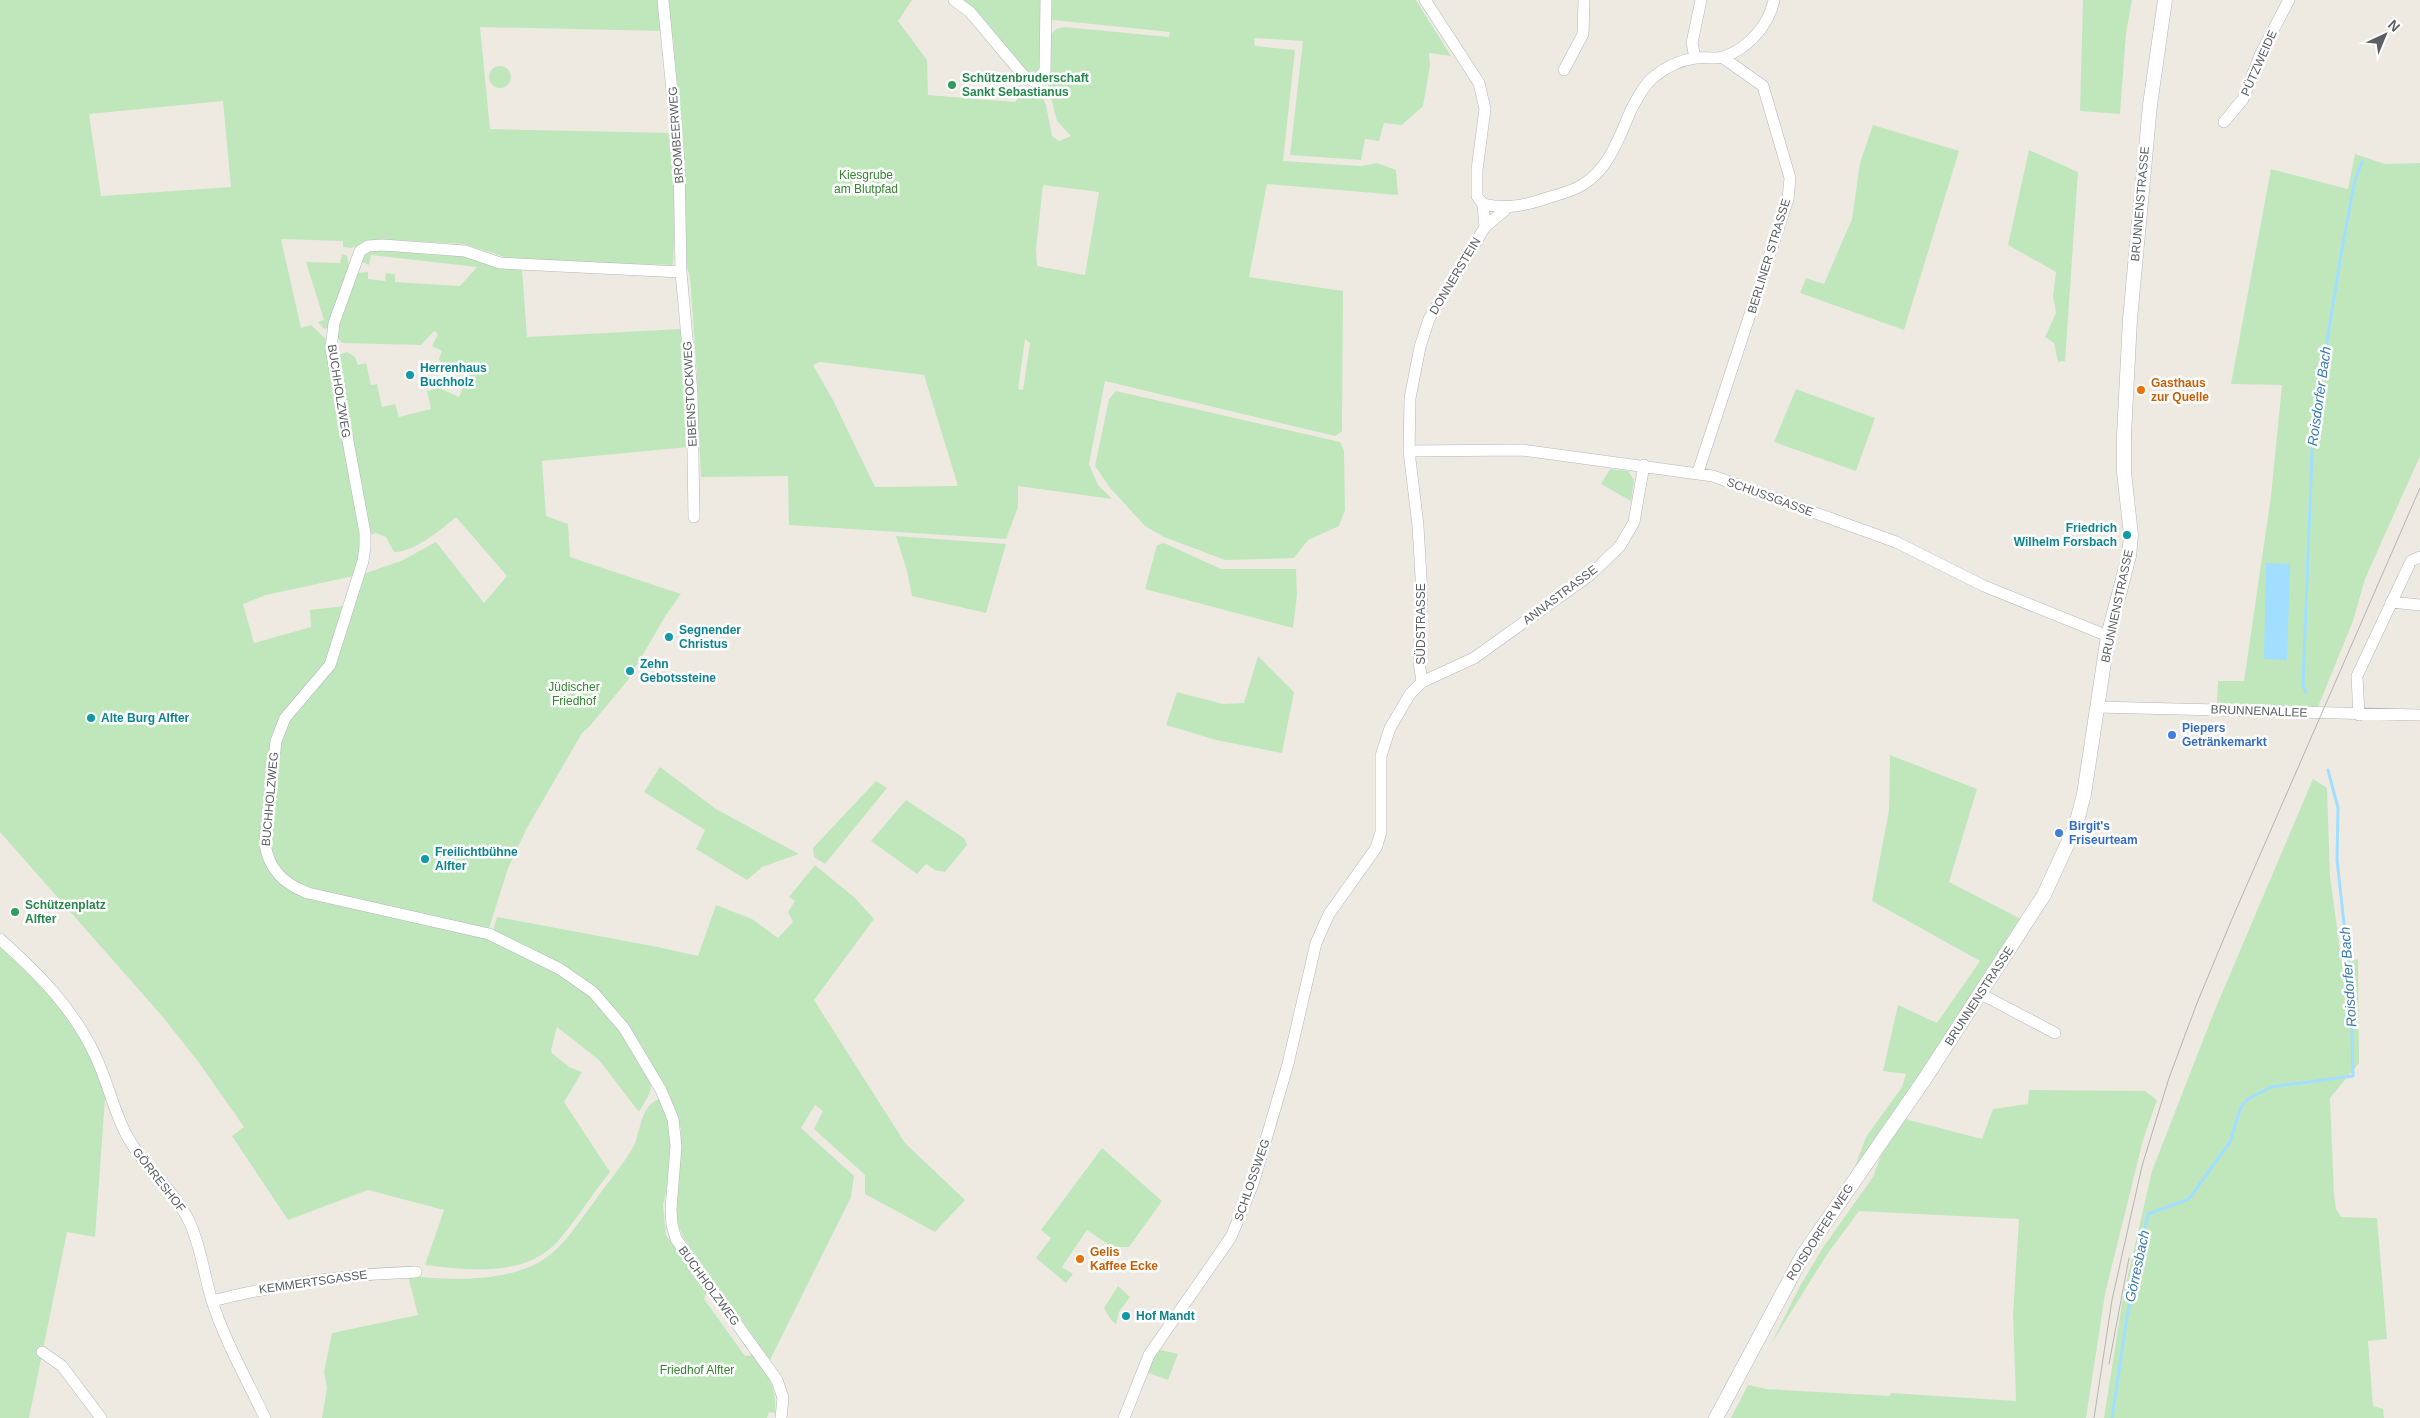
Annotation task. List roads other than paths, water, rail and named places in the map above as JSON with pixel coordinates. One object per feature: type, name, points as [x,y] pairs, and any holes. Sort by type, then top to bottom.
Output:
[{"type":"street","name":"BROMBEERWEG","points":[[663,0],[679,162],[681,272]]},
{"type":"street","points":[[954,0],[970,12],[1023,75],[1035,82],[1041,78],[1045,71],[1046,0]]},
{"type":"street","name":"DONNERSTEIN","points":[[1409,451],[1410,398],[1429,319],[1486,227],[1483,204],[1477,196],[1477,170],[1485,109],[1479,83],[1424,0]]},
{"type":"street","points":[[1564,70],[1583,34],[1584,0]]},
{"type":"street","points":[[1695,58],[1692,43],[1701,0]]},
{"type":"street","points":[[1483,204],[1507,208],[1538,202],[1581,186],[1597,174],[1609,158],[1637,99],[1653,77],[1673,64],[1695,58],[1722,57],[1738,49],[1757,33],[1771,13],[1774,0]]},
{"type":"street","name":"BRUNNENSTRASSE","points":[[1924,1080],[2044,895],[2076,825],[2084,794],[2108,636],[2129,556],[2131,535],[2124,472],[2124,434],[2130,319],[2150,105],[2165,0]]},
{"type":"street","name":"PÜTZWEIDE","points":[[2224,122],[2244,99],[2261,53],[2289,0]]},
{"type":"street","name":"BERLINER STRASSE","points":[[1698,472],[1785,208],[1790,178],[1763,86],[1722,57]]},
{"type":"street","points":[[1486,227],[1507,208]]},
{"type":"street","name":"BUCHHOLZWEG","points":[[681,272],[500,263],[465,252],[383,245],[368,246],[360,251],[334,323],[331,349],[365,533],[365,553],[330,665],[285,718],[276,741],[265,844],[268,859],[275,872],[296,889],[490,934],[581,981],[604,1004],[624,1028],[674,1118],[676,1146],[671,1209],[676,1239],[777,1380],[783,1398],[781,1418]]},
{"type":"street","name":"EIBENSTOCKWEG","points":[[681,272],[692,393],[694,517]]},
{"type":"street","name":"SCHUSSGASSE","points":[[1409,451],[1522,450],[1698,472],[1896,542],[1984,586],[2108,636]]},
{"type":"street","name":"SÜDSTRASSE","points":[[1315,947],[1329,914],[1376,848],[1381,832],[1381,756],[1390,728],[1410,694],[1422,682],[1419,662],[1421,584],[1418,526],[1409,451]]},
{"type":"street","name":"ANNASTRASSE","points":[[1422,682],[1474,658],[1590,574],[1620,546],[1634,522],[1644,465]]},
{"type":"street","points":[[2359,715],[2357,676],[2411,561],[2420,557]]},
{"type":"street","points":[[2391,602],[2420,604]]},
{"type":"street","name":"BRUNNENALLEE","points":[[2098,707],[2420,716]]},
{"type":"street","name":"GÖRRESHOF","points":[[0,939],[52,989],[87,1037],[130,1141],[145,1164],[175,1198],[191,1224],[220,1323],[265,1418]]},
{"type":"street","name":"SCHLOSSWEG","points":[[1124,1418],[1152,1350],[1231,1237],[1240,1219],[1253,1184],[1288,1064],[1315,947]]},
{"type":"street","points":[[1981,994],[2055,1033]]},
{"type":"street","name":"ROISDORFER WEG","points":[[1716,1418],[1803,1255],[1924,1080]]},
{"type":"street","name":"KEMMERTSGASSE","points":[[212,1301],[276,1286],[321,1279],[416,1272]]},
{"type":"street","points":[[42,1352],[62,1366],[101,1418]]},
{"type":"water","points":[[2266,563],[2290,564],[2287,660],[2264,659]]},
{"type":"waterway","name":"Roisdorfer Bach","points":[[2306,693],[2303,685],[2313,427],[2343,243],[2355,180],[2362,162]]},
{"type":"waterway","name":"Roisdorfer Bach","points":[[2112,1418],[2127,1317],[2148,1214],[2189,1199],[2230,1142],[2241,1107],[2248,1099],[2271,1087],[2353,1076],[2351,987],[2337,860],[2338,808],[2328,770]]},
{"type":"tram line","points":[[2094,1418],[2112,1300],[2142,1166],[2169,1078],[2197,1003],[2232,919],[2420,488]]},
{"type":"tram line","points":[[2109,1364],[2129,1258]]},
{"type":"place","name":"Schützenbruderschaft Sankt Sebastianus","points":[[952,85]]},
{"type":"place","name":"Herrenhaus Buchholz","points":[[410,375]]},
{"type":"place","name":"Gasthaus zur Quelle","points":[[2141,390]]},
{"type":"place","name":"Friedrich Wilhelm Forsbach","points":[[2127,535]]},
{"type":"place","name":"Segnender Christus","points":[[669,637]]},
{"type":"place","name":"Zehn Gebotssteine","points":[[630,671]]},
{"type":"place","name":"Alte Burg Alfter","points":[[91,718]]},
{"type":"place","name":"Piepers Getränkemarkt","points":[[2172,735]]},
{"type":"place","name":"Birgit's Friseurteam","points":[[2059,833]]},
{"type":"place","name":"Freilichtbühne Alfter","points":[[425,859]]},
{"type":"place","name":"Schützenplatz Alfter","points":[[15,912]]},
{"type":"place","name":"Gelis Kaffee Ecke","points":[[1080,1259]]},
{"type":"place","name":"Hof Mandt","points":[[1126,1316]]},
{"type":"park label","name":"Kiesgrube am Blutpfad","points":[[866,182]]},
{"type":"park label","name":"Jüdischer Friedhof","points":[[574,694]]},
{"type":"park label","name":"Friedhof Alfter","points":[[697,1370]]},
{"type":"water label","name":"Görresbach","points":[[2137,1266]]}]
